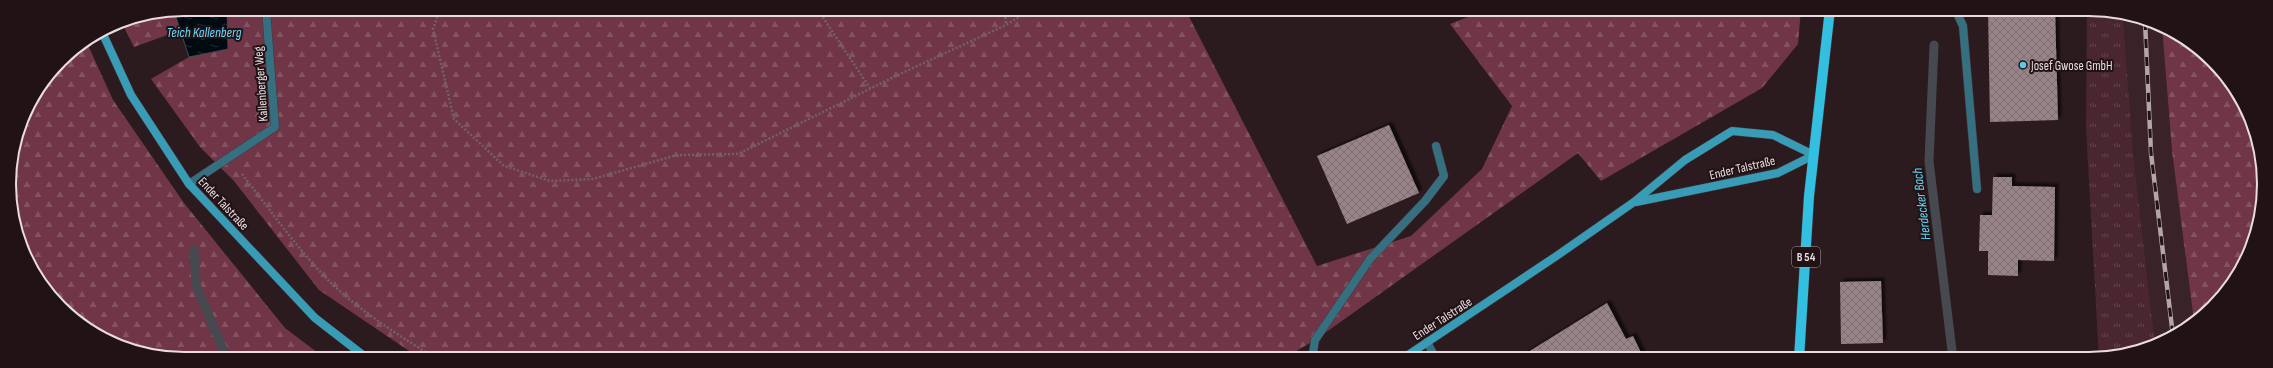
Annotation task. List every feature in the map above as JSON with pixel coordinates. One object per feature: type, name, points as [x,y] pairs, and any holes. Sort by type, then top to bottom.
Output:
[{"type":"main road","name":"B 54","points":[[1799,352],[1809,196],[1829,16]]},
{"type":"main road","name":"Ender Talstraße","points":[[104,37],[131,95],[189,184],[315,318],[359,352]]},
{"type":"main road","name":"Ender Talstraße","points":[[1412,352],[1555,257],[1634,202],[1685,160],[1732,131],[1773,135],[1814,155]]},
{"type":"main road","name":"Ender Talstraße","points":[[1634,202],[1778,173],[1814,155]]},
{"type":"street","name":"Kallenberger Weg","points":[[189,184],[275,127],[267,16]]},
{"type":"street","points":[[1958,16],[1963,26],[1978,189]]},
{"type":"street","points":[[1313,352],[1315,340],[1370,259],[1425,201],[1444,176],[1436,146]]},
{"type":"street","points":[[1427,342],[1432,352]]},
{"type":"path","points":[[438,16],[433,29],[454,119],[504,166],[550,180],[593,179],[677,155],[738,154],[870,88],[1006,25],[1021,16]]},
{"type":"path","points":[[822,16],[870,88]]},
{"type":"path","points":[[1005,16],[1006,25]]},
{"type":"path","points":[[230,158],[282,225],[329,281],[387,327],[426,352]]},
{"type":"shaded area","points":[[2123,19],[2163,33],[2172,151],[2193,315],[2182,324],[2154,338],[2133,153]]},
{"type":"green space","points":[[176,16],[181,30],[134,47],[124,27],[151,19]]},
{"type":"green space","points":[[227,16],[1189,16],[1317,266],[1411,236],[1482,169],[1512,106],[1450,24],[1470,16],[1800,16],[1798,44],[1762,88],[1601,181],[1578,153],[1315,340],[1295,352],[411,352],[319,290],[234,181],[200,147],[151,79],[189,57],[228,49]]},
{"type":"green space","points":[[2087,16],[2111,17],[2123,19],[2133,153],[2154,338],[2122,349],[2100,352],[2099,352],[2086,127]]},
{"type":"green space","points":[[2163,33],[2182,44],[2208,65],[2229,91],[2240,110],[2248,130],[2256,162],[2256,206],[2248,238],[2240,258],[2229,277],[2215,295],[2193,315],[2172,151]]},
{"type":"green space","points":[[88,46],[113,100],[184,203],[285,328],[317,352],[173,352],[151,349],[110,335],[91,324],[65,303],[44,277],[33,258],[19,217],[16,195],[16,173],[19,151],[33,110],[44,91],[65,65]]},
{"type":"water","name":"Teich Kallenberg","points":[[176,16],[227,16],[228,49],[189,57]]},
{"type":"building","name":"Josef Gwose GmbH","points":[[1988,16],[2055,16],[2058,120],[1990,122]]},
{"type":"building","points":[[1389,125],[1419,193],[1347,224],[1317,156]]},
{"type":"building","points":[[1993,177],[2012,177],[2012,186],[2055,187],[2054,261],[2018,260],[2018,276],[1988,275],[1988,251],[1979,251],[1980,215],[1992,215]]},
{"type":"building","points":[[1881,281],[1883,343],[1841,344],[1840,282]]},
{"type":"building","points":[[1607,303],[1626,339],[1633,336],[1641,352],[1528,352]]},
{"type":"waterway","name":"Herdecker Bach","points":[[1934,45],[1929,161],[1952,352]]},
{"type":"waterway","points":[[194,250],[196,285],[224,352]]},
{"type":"railway","points":[[2145,26],[2151,153],[2172,329]]},
{"type":"place","name":"Josef Gwose GmbH","points":[[2023,65]]}]
